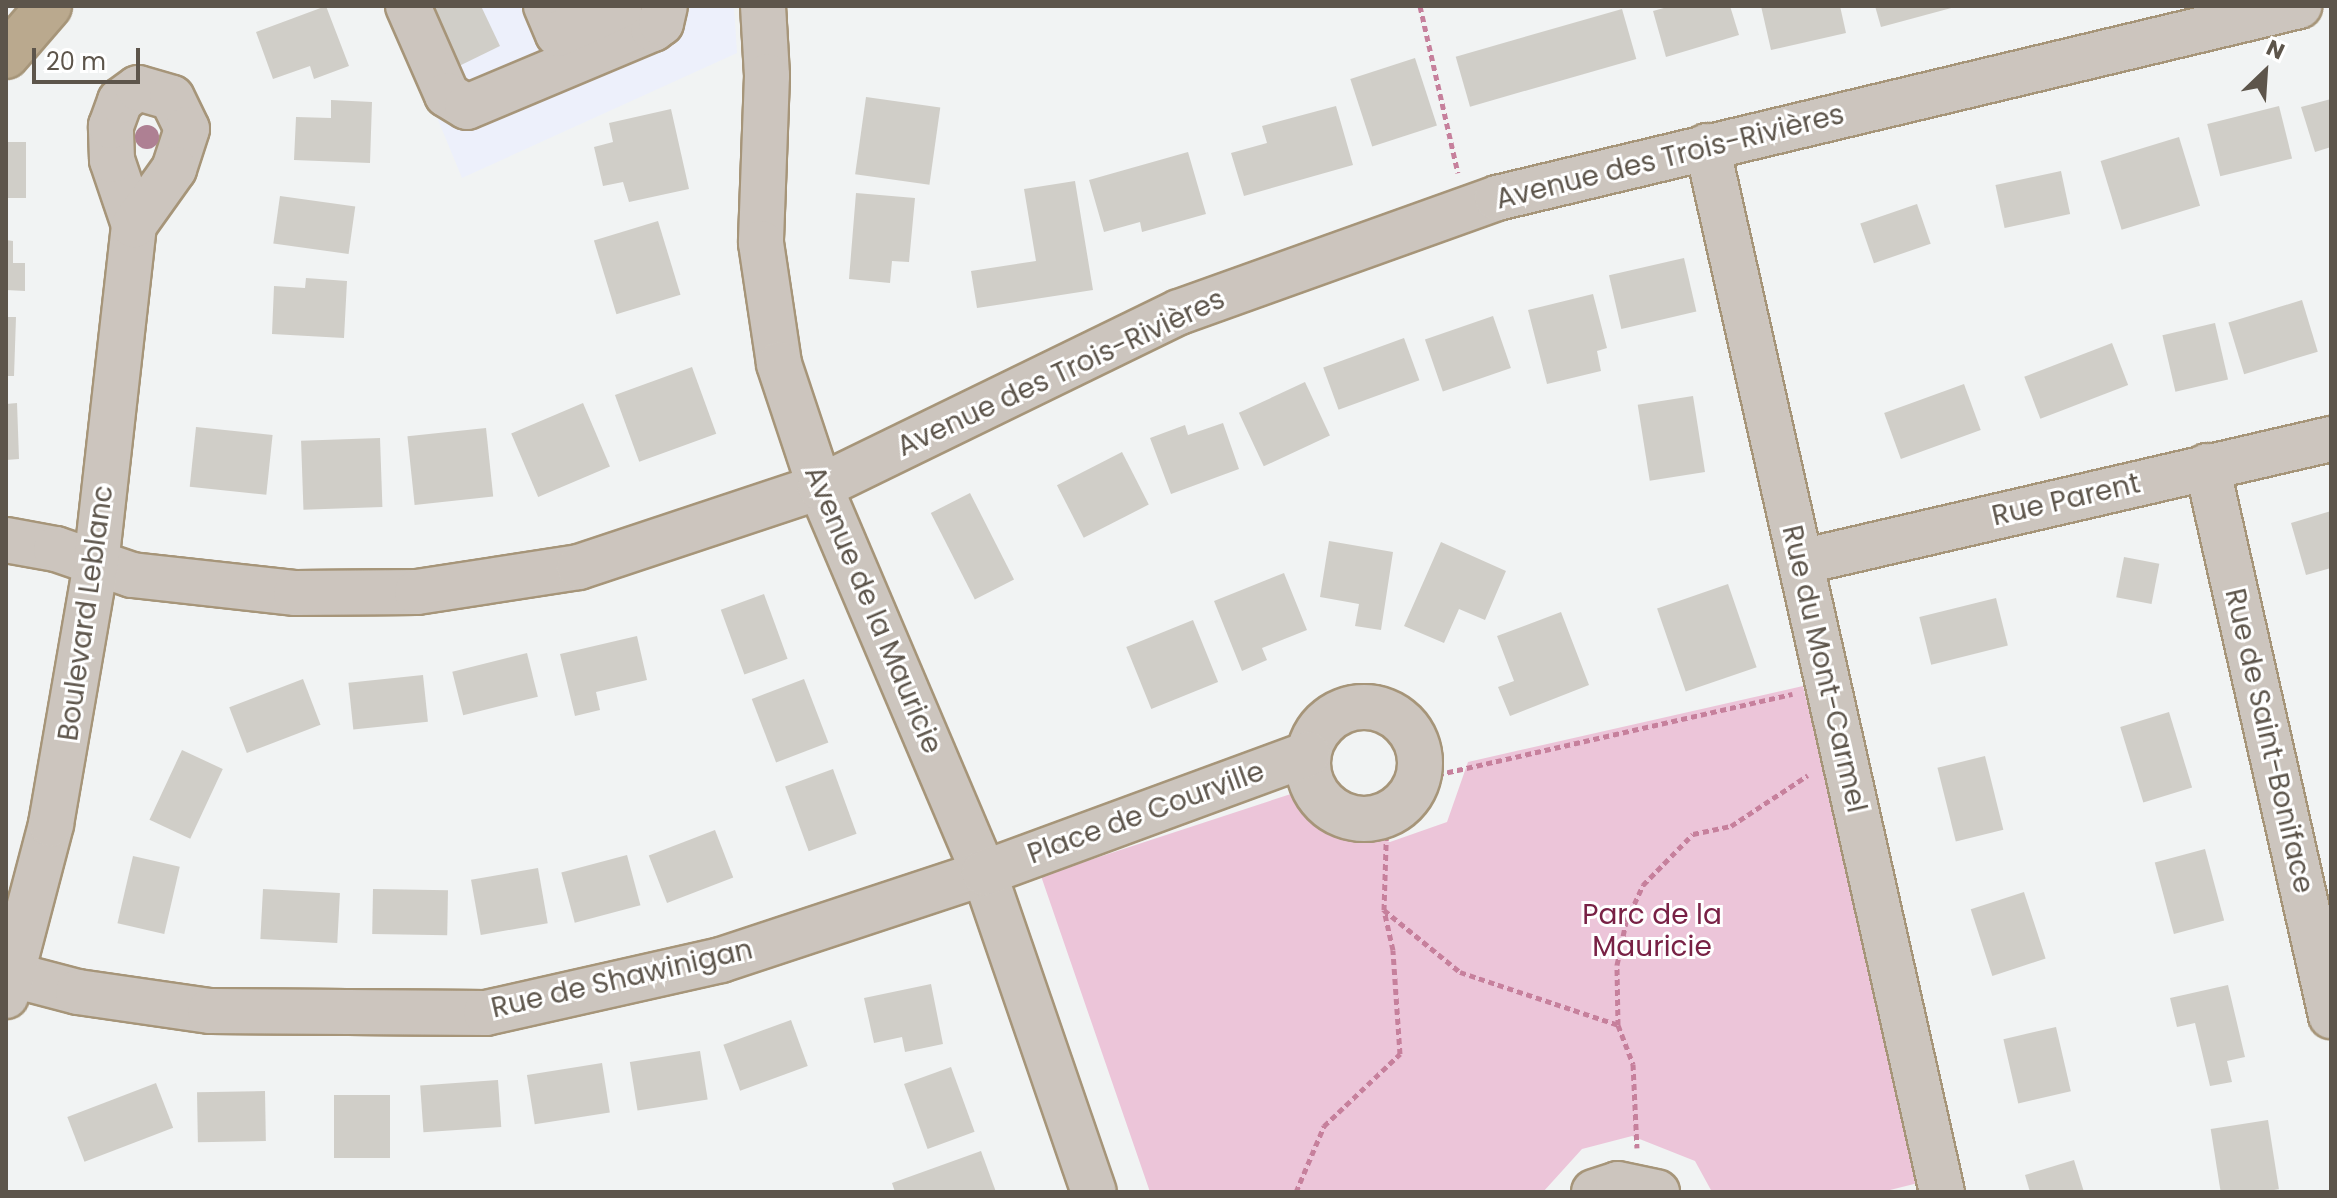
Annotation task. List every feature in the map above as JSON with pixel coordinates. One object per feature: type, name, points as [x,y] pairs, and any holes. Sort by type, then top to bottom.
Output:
[{"type":"highway","points":[[6,56],[49,6]]},
{"type":"street","points":[[408,6],[447,95],[467,107],[653,29],[661,23],[665,6]]},
{"type":"street","points":[[546,6],[558,34],[620,6]]},
{"type":"street","name":"Avenue de la Mauricie","points":[[763,6],[763,285],[779,364],[820,487],[984,873],[1094,1192]]},
{"type":"street","name":"Avenue des Trois-Rivières","points":[[6,540],[168,581],[296,593],[469,587],[620,557],[820,487],[1179,312],[1497,198],[2299,6]]},
{"type":"street","name":"Rue du Mont-Carmel","points":[[1707,146],[1942,1192]]},
{"type":"street","name":"Boulevard Leblanc","points":[[10,986],[57,797],[96,564],[134,225]]},
{"type":"street","name":"Rue Parent","points":[[1801,562],[2331,439]]},
{"type":"street","name":"Rue de Saint-Boniface","points":[[2207,466],[2331,1016]]},
{"type":"street","points":[[1308,754],[1325,722],[1349,709],[1376,708],[1393,715],[1412,735],[1421,761],[1418,779],[1406,800],[1387,814]]},
{"type":"street","name":"Place de Courville","points":[[984,873],[1308,754],[1313,788],[1337,813],[1370,819],[1387,814]]},
{"type":"street","name":"Rue de Shawinigan","points":[[10,986],[78,992],[210,1011],[486,1013],[721,960],[984,873]]},
{"type":"street","points":[[1594,1192],[1618,1184],[1647,1188]]},
{"type":"path","points":[[1420,6],[1461,186]]},
{"type":"path","points":[[1418,779],[1828,686]]},
{"type":"path","points":[[1647,1188],[1633,1064],[1618,1025],[1614,995],[1626,922],[1650,876],[1693,834],[1731,826],[1843,754]]},
{"type":"path","points":[[1296,1192],[1324,1126],[1400,1054],[1393,950],[1384,910],[1387,814]]},
{"type":"path","points":[[1384,910],[1460,972],[1618,1025]]},
{"type":"shaded area","points":[[391,6],[734,6],[737,53],[462,178]]},
{"type":"green space","name":"Parc de la Mauricie","points":[[1803,686],[1926,1181],[1882,1192],[1712,1192],[1695,1161],[1632,1136],[1582,1149],[1543,1192],[1150,1192],[1041,876],[1297,792],[1328,823],[1390,842],[1447,822],[1468,762]]},
{"type":"building","points":[[326,6],[349,66],[314,79],[310,66],[273,79],[256,32]]},
{"type":"building","points":[[427,6],[481,6],[500,46],[457,67]]},
{"type":"building","points":[[1671,6],[1730,6],[1739,35],[1666,57],[1653,11]]},
{"type":"building","points":[[1761,6],[1840,6],[1846,33],[1771,50]]},
{"type":"building","points":[[1875,6],[1955,6],[1955,7],[1881,27]]},
{"type":"building","points":[[1622,9],[1636,59],[1470,107],[1456,57]]},
{"type":"building","points":[[1415,58],[1437,126],[1372,147],[1350,79]]},
{"type":"building","points":[[866,97],[940,107],[929,185],[855,174]]},
{"type":"building","points":[[2331,99],[2331,147],[2315,152],[2301,107]]},
{"type":"building","points":[[331,100],[372,102],[370,163],[294,160],[296,117],[331,118]]},
{"type":"building","points":[[1336,106],[1353,165],[1244,196],[1231,153],[1267,143],[1262,126]]},
{"type":"building","points":[[2279,106],[2292,158],[2220,176],[2207,124]]},
{"type":"building","points":[[671,109],[689,189],[629,202],[623,182],[603,186],[594,147],[613,142],[609,123]]},
{"type":"building","points":[[2179,137],[2200,206],[2122,230],[2101,161]]},
{"type":"building","points":[[6,142],[26,142],[26,198],[6,198]]},
{"type":"building","points":[[1188,152],[1206,214],[1142,232],[1140,222],[1104,232],[1089,180]]},
{"type":"building","points":[[2061,171],[2070,214],[2005,228],[1995,185]]},
{"type":"building","points":[[1075,181],[1093,290],[977,308],[971,271],[1036,261],[1024,189]]},
{"type":"building","points":[[856,193],[915,198],[909,262],[892,261],[890,283],[849,279]]},
{"type":"building","points":[[280,196],[355,207],[349,254],[273,244]]},
{"type":"building","points":[[1917,204],[1931,244],[1874,263],[1860,224]]},
{"type":"building","points":[[658,221],[681,295],[616,314],[594,241]]},
{"type":"building","points":[[6,240],[13,241],[13,263],[25,263],[25,291],[6,290]]},
{"type":"building","points":[[1684,258],[1696,312],[1621,329],[1609,275]]},
{"type":"building","points":[[306,278],[347,281],[344,338],[272,334],[274,286],[305,288]]},
{"type":"building","points":[[1593,294],[1607,348],[1597,351],[1601,371],[1547,384],[1528,310]]},
{"type":"building","points":[[2302,300],[2318,352],[2244,374],[2228,323]]},
{"type":"building","points":[[1493,316],[1511,368],[1443,391],[1425,339]]},
{"type":"building","points":[[6,317],[16,317],[14,376],[6,376]]},
{"type":"building","points":[[2215,323],[2228,380],[2175,392],[2162,335]]},
{"type":"building","points":[[1404,338],[1419,380],[1339,410],[1323,367]]},
{"type":"building","points":[[2112,343],[2128,385],[2040,419],[2024,377]]},
{"type":"building","points":[[692,367],[716,434],[639,462],[615,395]]},
{"type":"building","points":[[1305,382],[1330,435],[1264,466],[1239,413]]},
{"type":"building","points":[[1964,384],[1981,430],[1901,459],[1884,413]]},
{"type":"building","points":[[1693,396],[1705,472],[1650,481],[1638,405]]},
{"type":"building","points":[[17,403],[19,459],[6,460],[6,404]]},
{"type":"building","points":[[583,403],[610,467],[538,497],[511,433]]},
{"type":"building","points":[[1223,423],[1239,469],[1171,494],[1150,438],[1185,425],[1188,435]]},
{"type":"building","points":[[196,427],[273,435],[266,495],[190,487]]},
{"type":"building","points":[[486,428],[493,497],[415,505],[407,436]]},
{"type":"building","points":[[380,438],[382,507],[303,510],[301,441]]},
{"type":"building","points":[[1122,452],[1149,505],[1084,538],[1057,485]]},
{"type":"building","points":[[970,493],[1014,579],[975,599],[931,513]]},
{"type":"building","points":[[2331,511],[2331,568],[2306,575],[2291,523]]},
{"type":"building","points":[[1329,541],[1393,552],[1381,630],[1355,626],[1359,604],[1320,597]]},
{"type":"building","points":[[1441,542],[1506,571],[1485,620],[1459,609],[1444,643],[1404,626]]},
{"type":"building","points":[[2124,557],[2159,564],[2152,604],[2116,597]]},
{"type":"building","points":[[1284,573],[1307,630],[1262,648],[1267,660],[1242,671],[1214,601]]},
{"type":"building","points":[[1728,584],[1757,667],[1686,692],[1657,608]]},
{"type":"building","points":[[764,594],[788,659],[744,675],[721,610]]},
{"type":"building","points":[[1996,598],[2008,646],[1931,665],[1919,617]]},
{"type":"building","points":[[1561,612],[1589,685],[1510,716],[1498,687],[1514,681],[1497,636]]},
{"type":"building","points":[[1193,620],[1218,682],[1151,709],[1126,647]]},
{"type":"building","points":[[637,636],[647,680],[596,692],[600,710],[575,716],[560,654]]},
{"type":"building","points":[[527,653],[538,697],[463,715],[452,672]]},
{"type":"building","points":[[423,675],[428,722],[353,730],[348,683]]},
{"type":"building","points":[[303,679],[321,725],[247,753],[229,707]]},
{"type":"building","points":[[804,679],[828,742],[776,763],[752,699]]},
{"type":"building","points":[[2169,712],[2192,788],[2143,802],[2120,727]]},
{"type":"building","points":[[182,750],[223,769],[190,839],[149,820]]},
{"type":"building","points":[[1985,756],[2003,830],[1956,842],[1937,768]]},
{"type":"building","points":[[833,769],[857,834],[809,851],[785,786]]},
{"type":"building","points":[[715,830],[733,878],[667,903],[649,855]]},
{"type":"building","points":[[2205,849],[2224,920],[2174,934],[2155,862]]},
{"type":"building","points":[[627,855],[640,905],[575,923],[561,873]]},
{"type":"building","points":[[133,856],[180,867],[164,934],[117,923]]},
{"type":"building","points":[[538,868],[548,923],[481,935],[471,880]]},
{"type":"building","points":[[263,889],[340,893],[337,943],[260,939]]},
{"type":"building","points":[[373,889],[448,890],[447,935],[372,934]]},
{"type":"building","points":[[2024,892],[2046,959],[1992,976],[1971,909]]},
{"type":"building","points":[[931,984],[943,1044],[905,1052],[902,1037],[874,1043],[864,998]]},
{"type":"building","points":[[2228,985],[2245,1057],[2227,1061],[2232,1082],[2210,1086],[2195,1023],[2177,1027],[2170,998]]},
{"type":"building","points":[[791,1020],[808,1066],[740,1091],[723,1045]]},
{"type":"building","points":[[2056,1027],[2071,1091],[2018,1103],[2003,1039]]},
{"type":"building","points":[[700,1051],[708,1099],[638,1111],[630,1062]]},
{"type":"building","points":[[602,1063],[610,1112],[535,1124],[527,1075]]},
{"type":"building","points":[[951,1067],[975,1132],[928,1149],[904,1084]]},
{"type":"building","points":[[498,1080],[501,1127],[423,1132],[420,1085]]},
{"type":"building","points":[[156,1083],[173,1128],[85,1162],[67,1117]]},
{"type":"building","points":[[265,1091],[266,1141],[198,1142],[197,1092]]},
{"type":"building","points":[[334,1095],[390,1095],[390,1158],[334,1158]]},
{"type":"building","points":[[2268,1120],[2279,1189],[2221,1192],[2211,1129]]},
{"type":"building","points":[[981,1151],[996,1192],[895,1192],[892,1183]]},
{"type":"building","points":[[2074,1160],[2084,1192],[2030,1192],[2025,1175]]}]
